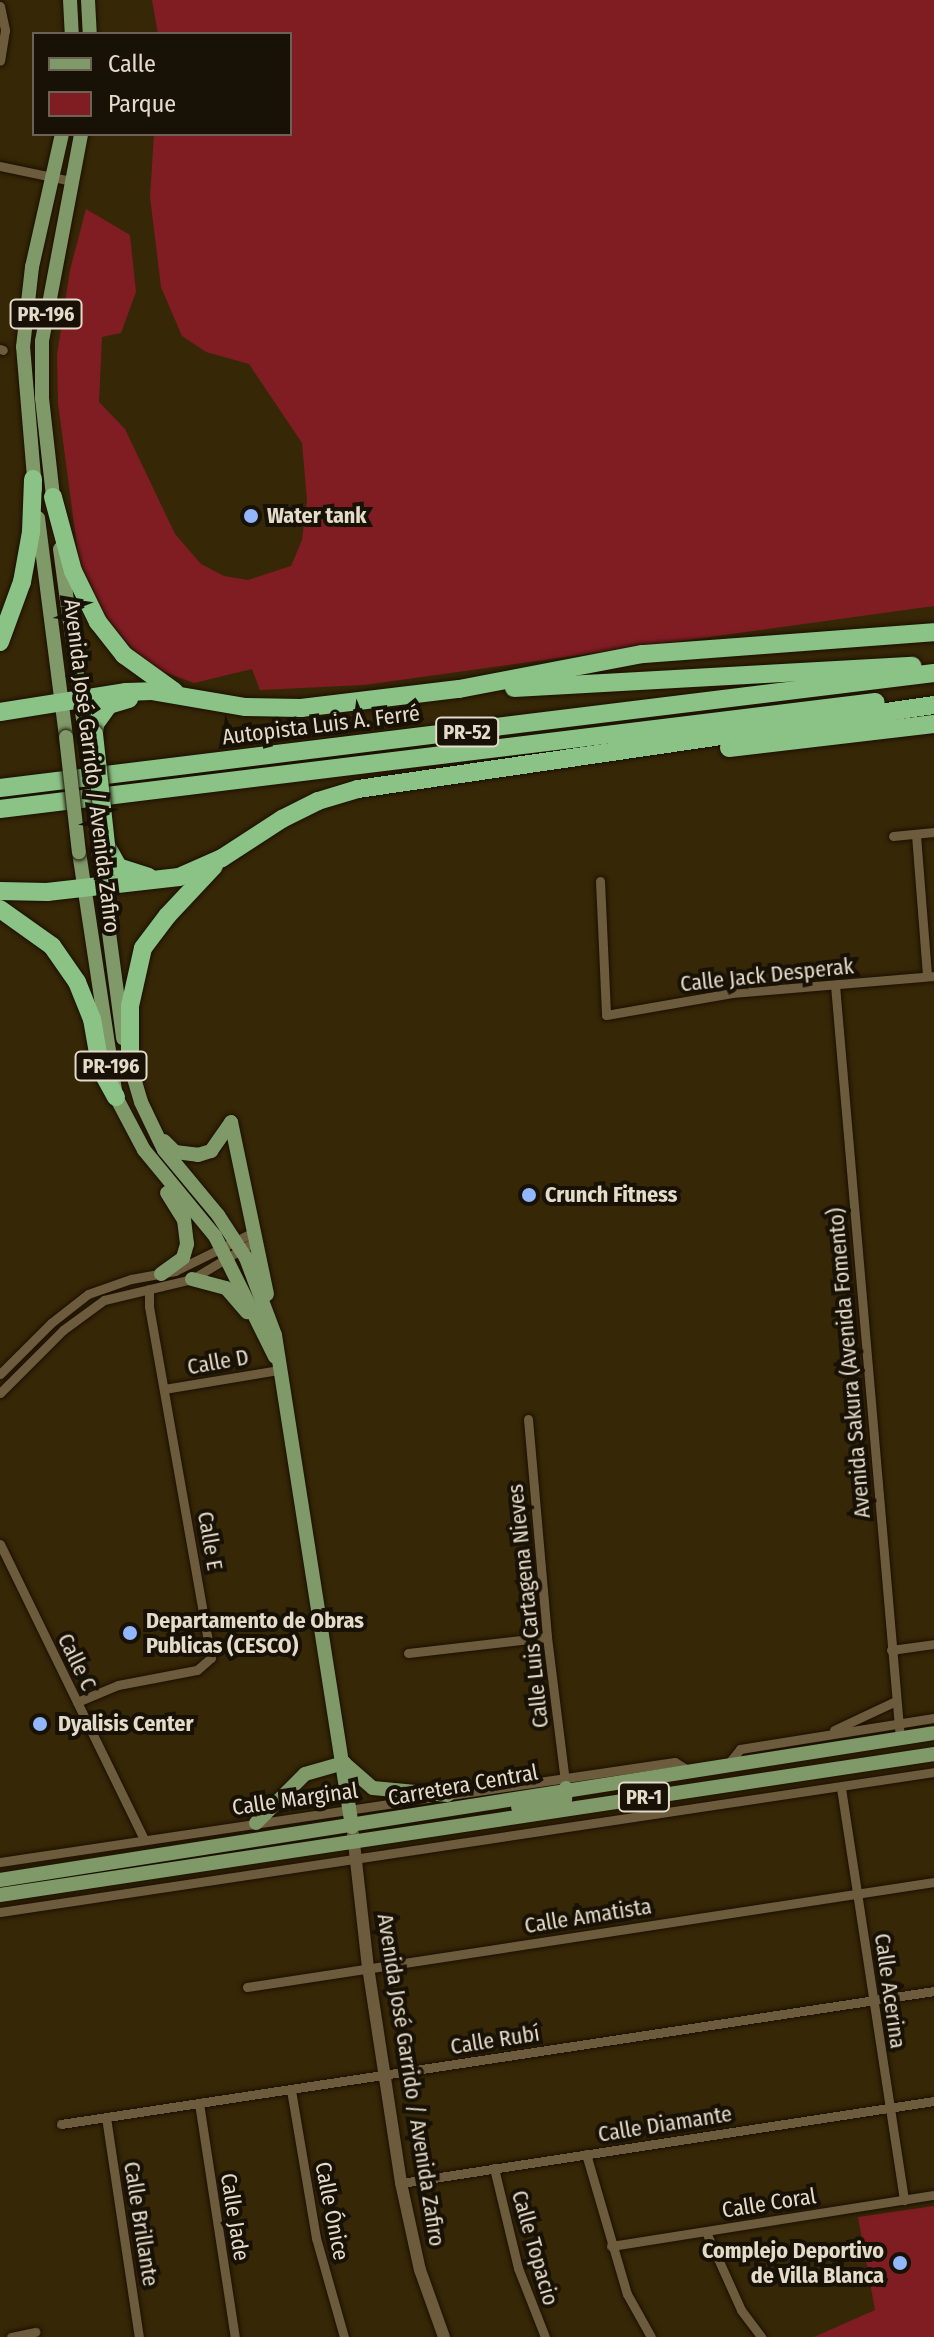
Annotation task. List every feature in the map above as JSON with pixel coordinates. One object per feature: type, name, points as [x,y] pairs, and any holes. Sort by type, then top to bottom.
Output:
[{"type":"highway","points":[[0,642],[22,582],[31,532],[33,479]]},
{"type":"highway","points":[[53,497],[73,571],[108,639],[139,668],[180,695]]},
{"type":"highway","points":[[459,689],[643,654],[934,632]]},
{"type":"highway","points":[[0,712],[126,692],[180,695],[275,709],[459,689],[867,667],[934,671]]},
{"type":"highway","name":"Autopista Luis A. Ferré","points":[[0,788],[934,671]]},
{"type":"highway","points":[[156,880],[118,867],[102,847],[90,734],[109,705],[121,700],[180,695]]},
{"type":"highway","name":"Autopista Luis A. Ferré","points":[[0,809],[934,696]]},
{"type":"highway","points":[[0,891],[47,892],[179,877],[222,858],[282,819],[318,801],[358,789],[934,705]]},
{"type":"highway","points":[[472,774],[546,769],[934,724]]},
{"type":"highway","points":[[130,1068],[130,1006],[143,948],[168,915],[222,858]]},
{"type":"highway","points":[[0,909],[52,946],[77,982],[92,1019],[101,1070],[116,1097]]},
{"type":"main road","points":[[70,0],[72,32]]},
{"type":"main road","points":[[88,0],[90,32]]},
{"type":"main road","name":"Avenida José Garrido / Avenida Zafiro","points":[[62,136],[32,267],[23,347],[33,479],[79,852],[94,886],[130,1068],[164,1150],[238,1245],[278,1365],[351,1810]]},
{"type":"main road","name":"Avenida José Garrido / Avenida Zafiro","points":[[81,136],[42,341],[42,398],[81,698],[90,734]]},
{"type":"main road","name":"Avenida José Garrido / Avenida Zafiro","points":[[102,847],[94,886],[116,1097],[144,1150],[224,1252],[266,1328]]},
{"type":"main road","points":[[156,1133],[175,1152],[198,1155],[211,1151],[231,1122],[256,1236],[266,1328]]},
{"type":"main road","points":[[144,1150],[161,1185],[177,1206],[188,1232],[183,1258],[161,1274]]},
{"type":"main road","points":[[192,1279],[226,1288],[266,1328]]},
{"type":"main road","name":"Carretera Central","points":[[7,1878],[352,1827],[565,1783],[688,1770],[934,1733]]},
{"type":"main road","points":[[812,1772],[846,1757],[873,1753],[900,1738],[934,1743]]},
{"type":"main road","name":"Carretera Central","points":[[0,1895],[934,1754]]},
{"type":"main road","points":[[256,1823],[305,1774],[344,1763],[373,1788],[448,1795]]},
{"type":"main road","points":[[482,1822],[505,1809],[565,1799],[565,1783]]},
{"type":"main road","name":"PR-196","points":[[351,1810],[352,1827]]},
{"type":"main road","points":[[0,1865],[7,1878]]},
{"type":"street","points":[[0,6],[5,30],[0,61]]},
{"type":"street","points":[[0,166],[72,181]]},
{"type":"street","points":[[893,836],[934,832]]},
{"type":"street","points":[[916,835],[930,976]]},
{"type":"street","name":"Calle Jack Desperak","points":[[600,881],[606,1015],[732,993],[930,976]]},
{"type":"street","name":"Avenida Sakura (Avenida Fomento)","points":[[835,985],[900,1738]]},
{"type":"street","points":[[0,1374],[51,1323],[88,1294],[131,1279],[161,1274],[224,1252],[256,1236]]},
{"type":"street","points":[[0,1393],[63,1330],[104,1300],[192,1279],[224,1252]]},
{"type":"street","name":"Calle E","points":[[77,1702],[118,1685],[197,1670],[211,1658],[149,1289]]},
{"type":"street","name":"Calle D","points":[[164,1389],[278,1365]]},
{"type":"street","name":"Calle Luis Cartagena Nieves","points":[[528,1419],[547,1637],[565,1783]]},
{"type":"street","name":"Calle C","points":[[0,1544],[144,1839]]},
{"type":"street","points":[[408,1653],[547,1637]]},
{"type":"street","points":[[891,1650],[934,1644]]},
{"type":"street","points":[[829,1733],[850,1720],[896,1701]]},
{"type":"street","points":[[728,1764],[740,1749],[934,1718]]},
{"type":"street","points":[[0,1912],[934,1772]]},
{"type":"street","name":"Calle Marginal","points":[[0,1865],[144,1839],[448,1795],[565,1783]]},
{"type":"street","name":"Calle Acerina","points":[[841,1788],[904,2200]]},
{"type":"street","name":"Avenida José Garrido / Avenida Zafiro","points":[[352,1827],[368,1967],[401,2183],[420,2270],[444,2337]]},
{"type":"street","points":[[210,1864],[212,1880]]},
{"type":"street","name":"Calle Amatista","points":[[247,1987],[934,1882]]},
{"type":"street","name":"Calle Rubí","points":[[61,2124],[934,1991]]},
{"type":"street","name":"Calle Ónice","points":[[291,2090],[316,2238],[344,2337]]},
{"type":"street","name":"Calle Diamante","points":[[401,2183],[934,2101]]},
{"type":"street","name":"Calle Jade","points":[[199,2103],[235,2337]]},
{"type":"street","name":"Calle Brillante","points":[[106,2117],[139,2337]]},
{"type":"street","points":[[586,2154],[627,2294],[651,2337]]},
{"type":"street","name":"Calle Topacio","points":[[494,2168],[518,2268],[545,2337]]},
{"type":"street","name":"Calle Coral","points":[[611,2246],[934,2195]]},
{"type":"street","points":[[706,2232],[741,2310],[761,2337]]},
{"type":"street","points":[[11,2337],[35,2332]]},
{"type":"green space","points":[[152,0],[934,0],[934,606],[364,685],[260,690],[252,669],[194,683],[151,667],[114,631],[91,595],[80,569],[58,403],[57,355],[70,270],[86,209],[130,235],[136,292],[121,333],[102,337],[99,402],[125,429],[175,534],[201,564],[224,576],[248,580],[291,566],[302,540],[307,500],[302,443],[249,364],[206,352],[182,336],[161,287],[150,197],[154,136],[292,136],[292,32],[158,32]]},
{"type":"green space","name":"Complejo Deportivo de Villa Blanca","points":[[934,2206],[934,2337],[814,2337],[875,2310],[858,2217]]},
{"type":"place","name":"Water tank","points":[[251,516]]},
{"type":"place","name":"Crunch Fitness","points":[[529,1195]]},
{"type":"place","name":"Departamento de Obras Publicas (CESCO)","points":[[130,1633]]},
{"type":"place","name":"Dyalisis Center","points":[[40,1724]]},
{"type":"place","name":"Complejo Deportivo de Villa Blanca","points":[[900,2263]]}]
